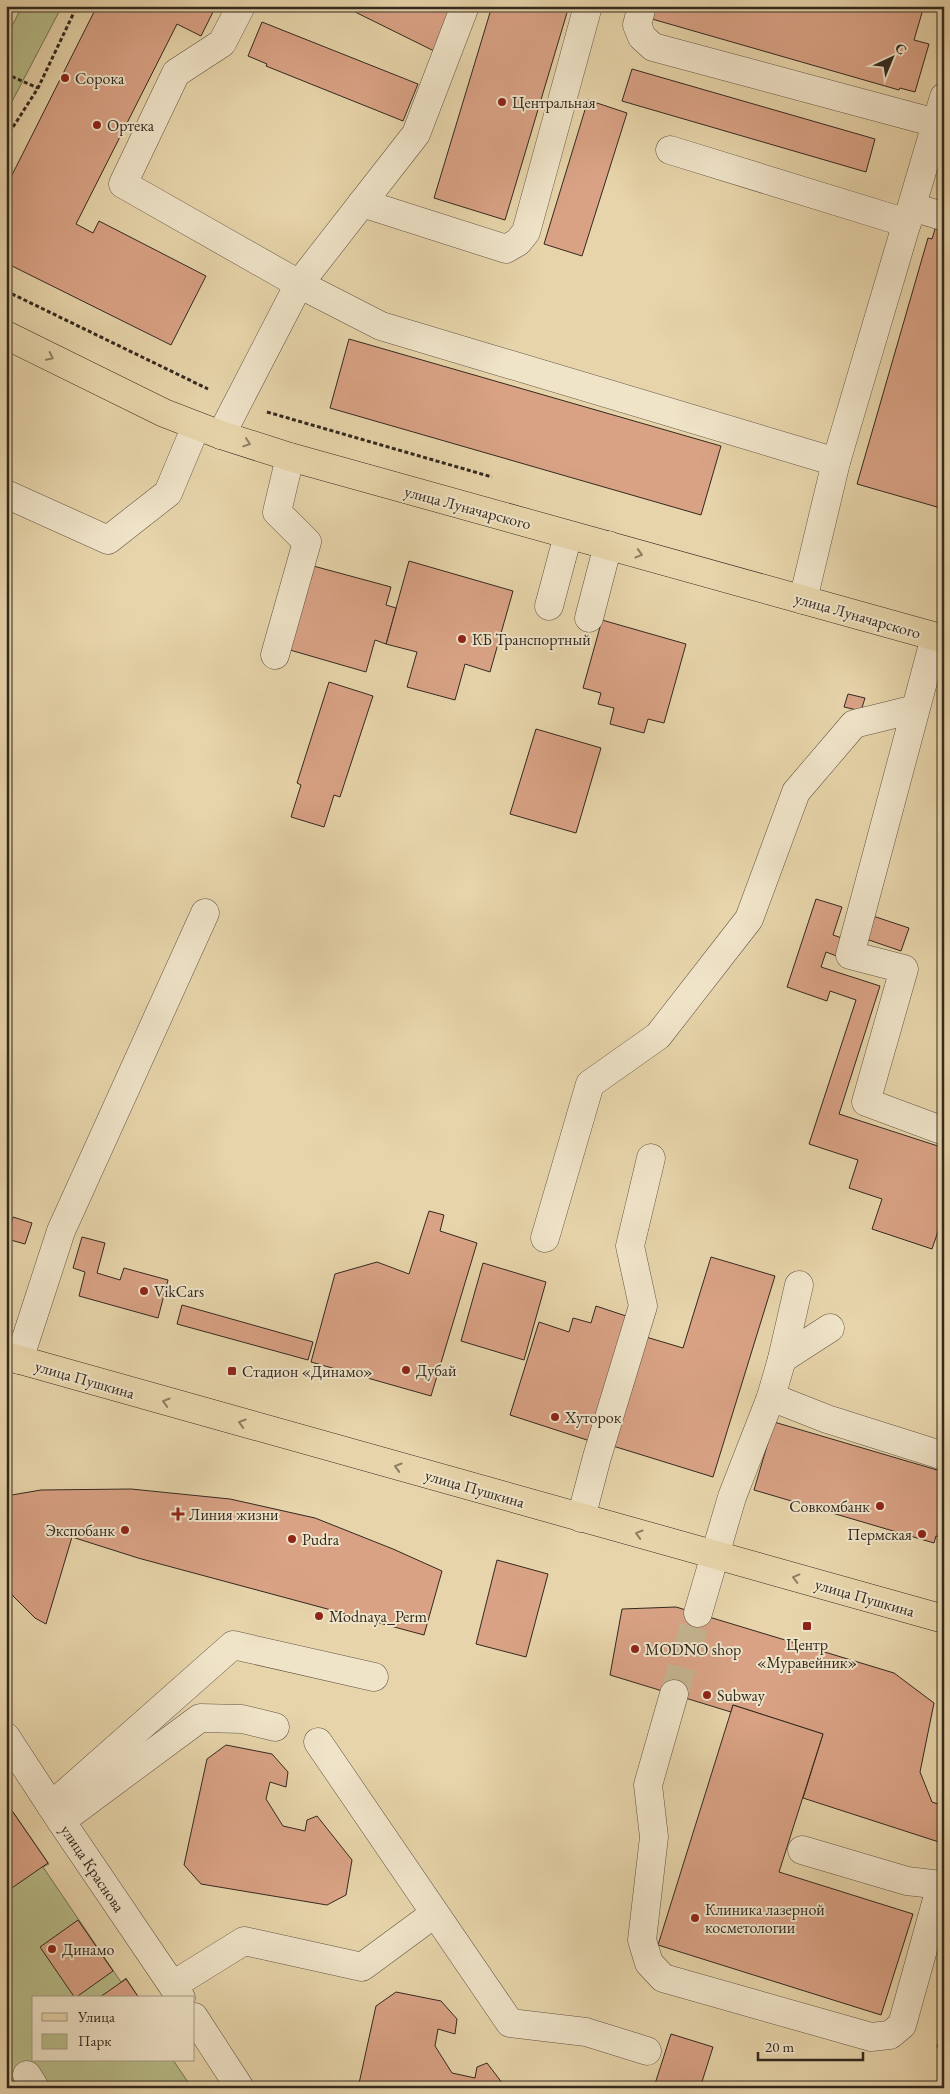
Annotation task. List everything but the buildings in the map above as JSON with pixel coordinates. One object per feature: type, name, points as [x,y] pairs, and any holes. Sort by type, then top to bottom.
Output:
[{"type":"main road","name":"улица Луначарского","points":[[6,335],[164,413],[290,457],[939,638]]},
{"type":"main road","name":"улица Пушкина","points":[[12,1358],[944,1619]]},
{"type":"street","points":[[241,6],[222,43],[176,73],[123,184],[299,284],[381,326],[836,462]]},
{"type":"street","points":[[6,494],[108,540],[168,493],[209,430],[238,404],[299,284],[416,134],[465,6]]},
{"type":"street","points":[[362,203],[506,249],[518,242],[526,232],[588,6]]},
{"type":"street","points":[[642,6],[637,25],[642,37],[653,46],[936,123]]},
{"type":"street","points":[[803,600],[836,462],[944,98]]},
{"type":"street","points":[[670,150],[909,215],[939,215]]},
{"type":"street","points":[[274,655],[307,542],[277,512],[290,457]]},
{"type":"street","points":[[549,606],[568,535]]},
{"type":"street","points":[[589,618],[608,545]]},
{"type":"street","points":[[939,638],[915,709],[850,954],[904,969],[866,1102],[944,1130]]},
{"type":"street","points":[[545,1238],[590,1084],[658,1036],[749,918],[796,792],[854,724],[915,709]]},
{"type":"street","points":[[12,1358],[61,1232],[205,913]]},
{"type":"street","points":[[582,1518],[597,1457],[643,1306],[630,1246],[651,1158]]},
{"type":"street","points":[[698,1613],[732,1497],[771,1397],[799,1285]]},
{"type":"street","points":[[782,1359],[830,1328]]},
{"type":"street","points":[[771,1397],[827,1419],[944,1456]]},
{"type":"street","points":[[56,1814],[233,1645],[374,1677]]},
{"type":"street","points":[[674,1694],[648,1785],[654,1837],[642,1940],[649,1963],[664,1978],[871,2037],[890,2035],[902,2024],[942,1885],[907,1881],[802,1850]]},
{"type":"street","points":[[56,1814],[97,1796],[200,1718],[242,1719],[275,1727]]},
{"type":"street","name":"улица Краснова","points":[[6,1737],[56,1814],[177,1991]]},
{"type":"street","points":[[318,1742],[510,2023],[586,2032],[647,2051]]},
{"type":"street","points":[[177,1991],[244,1941],[362,1967],[434,1914]]},
{"type":"street","points":[[195,2019],[240,2088]]},
{"type":"path","points":[[6,138],[38,88],[77,6]]},
{"type":"path","points":[[6,74],[38,88]]},
{"type":"path","points":[[6,291],[238,404],[496,478]]},
{"type":"path","points":[[942,1560],[944,1555]]},
{"type":"green space","points":[[22,6],[62,6],[6,113],[6,38]]},
{"type":"green space","name":"Динамо","points":[[6,1802],[49,1864],[43,1867],[121,1982],[126,1978],[138,1996],[32,1996],[32,2062],[174,2062],[188,2082],[183,2086],[184,2088],[6,2088]]},
{"type":"tunnel","points":[[674,1694],[698,1613]]},
{"type":"place","name":"Сорока","points":[[65,78]]},
{"type":"place","name":"Центральная","points":[[502,102]]},
{"type":"place","name":"Ортека","points":[[97,125]]},
{"type":"place","name":"КБ Транспортный","points":[[462,639]]},
{"type":"place","name":"VikCars","points":[[144,1291]]},
{"type":"place","name":"Дубай","points":[[406,1370]]},
{"type":"place","name":"Стадион «Динамо»","points":[[232,1371]]},
{"type":"place","name":"Хуторок","points":[[555,1417]]},
{"type":"place","name":"Совкомбанк","points":[[880,1506]]},
{"type":"place","name":"Линия жизни","points":[[178,1514]]},
{"type":"place","name":"Экспобанк","points":[[125,1530]]},
{"type":"place","name":"Пермская","points":[[922,1534]]},
{"type":"place","name":"Pudra","points":[[292,1539]]},
{"type":"place","name":"Modnaya_Perm","points":[[319,1616]]},
{"type":"place","name":"Центр «Муравейник»","points":[[807,1626]]},
{"type":"place","name":"MODNO shop","points":[[635,1649]]},
{"type":"place","name":"Subway","points":[[707,1695]]},
{"type":"place","name":"Клиника лазерной косметологии","points":[[695,1918]]},
{"type":"place","name":"Динамо","points":[[52,1949]]}]
